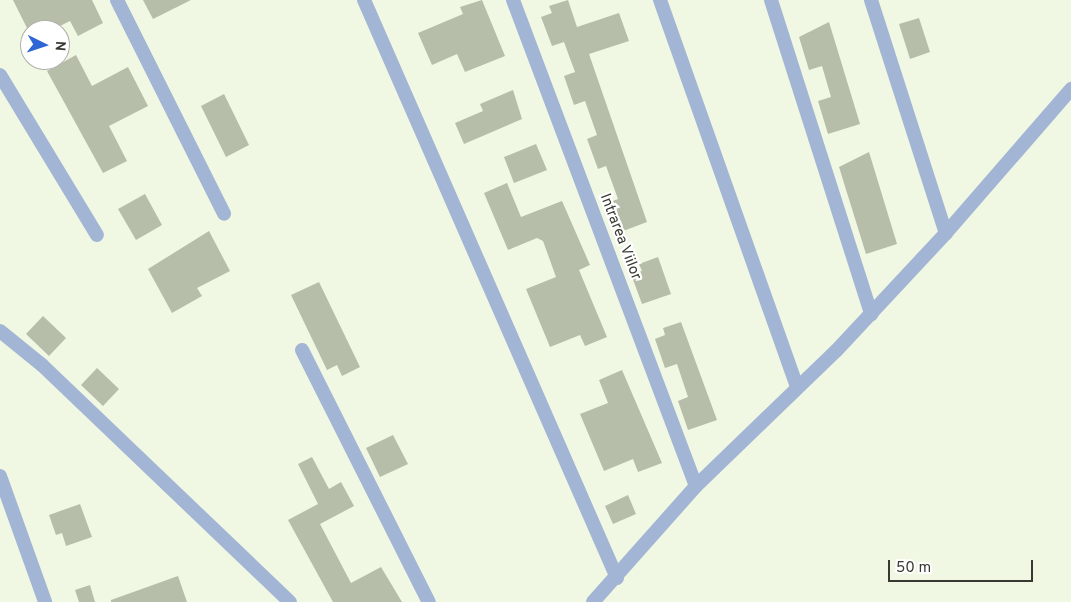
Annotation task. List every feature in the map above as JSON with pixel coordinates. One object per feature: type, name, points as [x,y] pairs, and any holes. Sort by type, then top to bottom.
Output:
[{"type":"street","points":[[117,0],[224,214]]},
{"type":"street","points":[[364,0],[617,578]]},
{"type":"street","name":"Intrarea Viilor","points":[[513,0],[696,486]]},
{"type":"street","points":[[660,0],[797,387]]},
{"type":"street","points":[[771,0],[871,314]]},
{"type":"street","points":[[871,0],[946,233]]},
{"type":"street","points":[[0,75],[96,235]]},
{"type":"street","points":[[593,602],[617,578],[696,486],[871,314],[946,233],[1071,89]]},
{"type":"street","points":[[0,331],[49,371],[290,602]]},
{"type":"street","points":[[302,350],[429,602]]},
{"type":"street","points":[[0,476],[45,602]]},
{"type":"building","points":[[13,0],[92,0],[103,23],[78,36],[70,20],[23,20]]},
{"type":"building","points":[[143,0],[191,0],[153,19]]},
{"type":"building","points":[[482,0],[505,56],[465,72],[457,54],[432,65],[418,33],[463,14],[460,7]]},
{"type":"building","points":[[568,0],[577,27],[619,13],[629,41],[589,54],[647,222],[618,233],[607,203],[618,199],[606,166],[598,169],[587,139],[597,135],[585,101],[574,105],[564,76],[575,72],[564,42],[552,46],[541,17],[552,13],[549,6]]},
{"type":"building","points":[[919,18],[930,52],[910,59],[899,24]]},
{"type":"building","points":[[829,22],[860,124],[828,134],[818,101],[831,97],[822,66],[809,70],[799,37]]},
{"type":"building","points":[[76,55],[92,86],[128,67],[148,106],[109,126],[127,161],[103,173],[47,71],[70,70],[70,58]]},
{"type":"building","points":[[513,90],[522,119],[464,144],[455,123],[483,111],[480,104]]},
{"type":"building","points":[[224,94],[249,145],[226,157],[201,106]]},
{"type":"building","points":[[536,144],[547,170],[514,183],[504,157]]},
{"type":"building","points":[[869,152],[897,244],[866,254],[839,167]]},
{"type":"building","points":[[507,183],[521,217],[562,201],[590,265],[579,270],[607,337],[585,346],[580,335],[550,347],[526,289],[556,277],[543,241],[537,238],[508,250],[484,193]]},
{"type":"building","points":[[145,194],[162,225],[136,240],[118,209]]},
{"type":"building","points":[[209,231],[230,271],[197,288],[202,296],[172,313],[148,269]]},
{"type":"building","points":[[658,257],[671,294],[642,304],[631,274],[642,271],[639,264]]},
{"type":"building","points":[[319,282],[360,367],[342,376],[337,365],[327,370],[291,295]]},
{"type":"building","points":[[43,316],[66,338],[49,356],[26,334]]},
{"type":"building","points":[[681,322],[717,420],[688,430],[678,401],[688,397],[677,364],[665,368],[655,339],[665,335],[663,328]]},
{"type":"building","points":[[97,368],[119,389],[103,406],[81,385]]},
{"type":"building","points":[[622,370],[662,463],[638,472],[633,459],[604,471],[580,414],[608,403],[599,380]]},
{"type":"building","points":[[393,435],[408,464],[380,477],[366,448]]},
{"type":"building","points":[[312,457],[329,489],[341,482],[354,506],[320,524],[351,583],[381,567],[402,602],[333,602],[288,520],[318,504],[298,464]]},
{"type":"building","points":[[628,495],[636,514],[613,524],[605,506]]},
{"type":"building","points":[[80,504],[92,537],[66,546],[62,533],[56,535],[49,515]]},
{"type":"building","points":[[178,576],[187,602],[111,602],[111,600]]},
{"type":"building","points":[[90,585],[95,602],[79,602],[75,590]]}]
